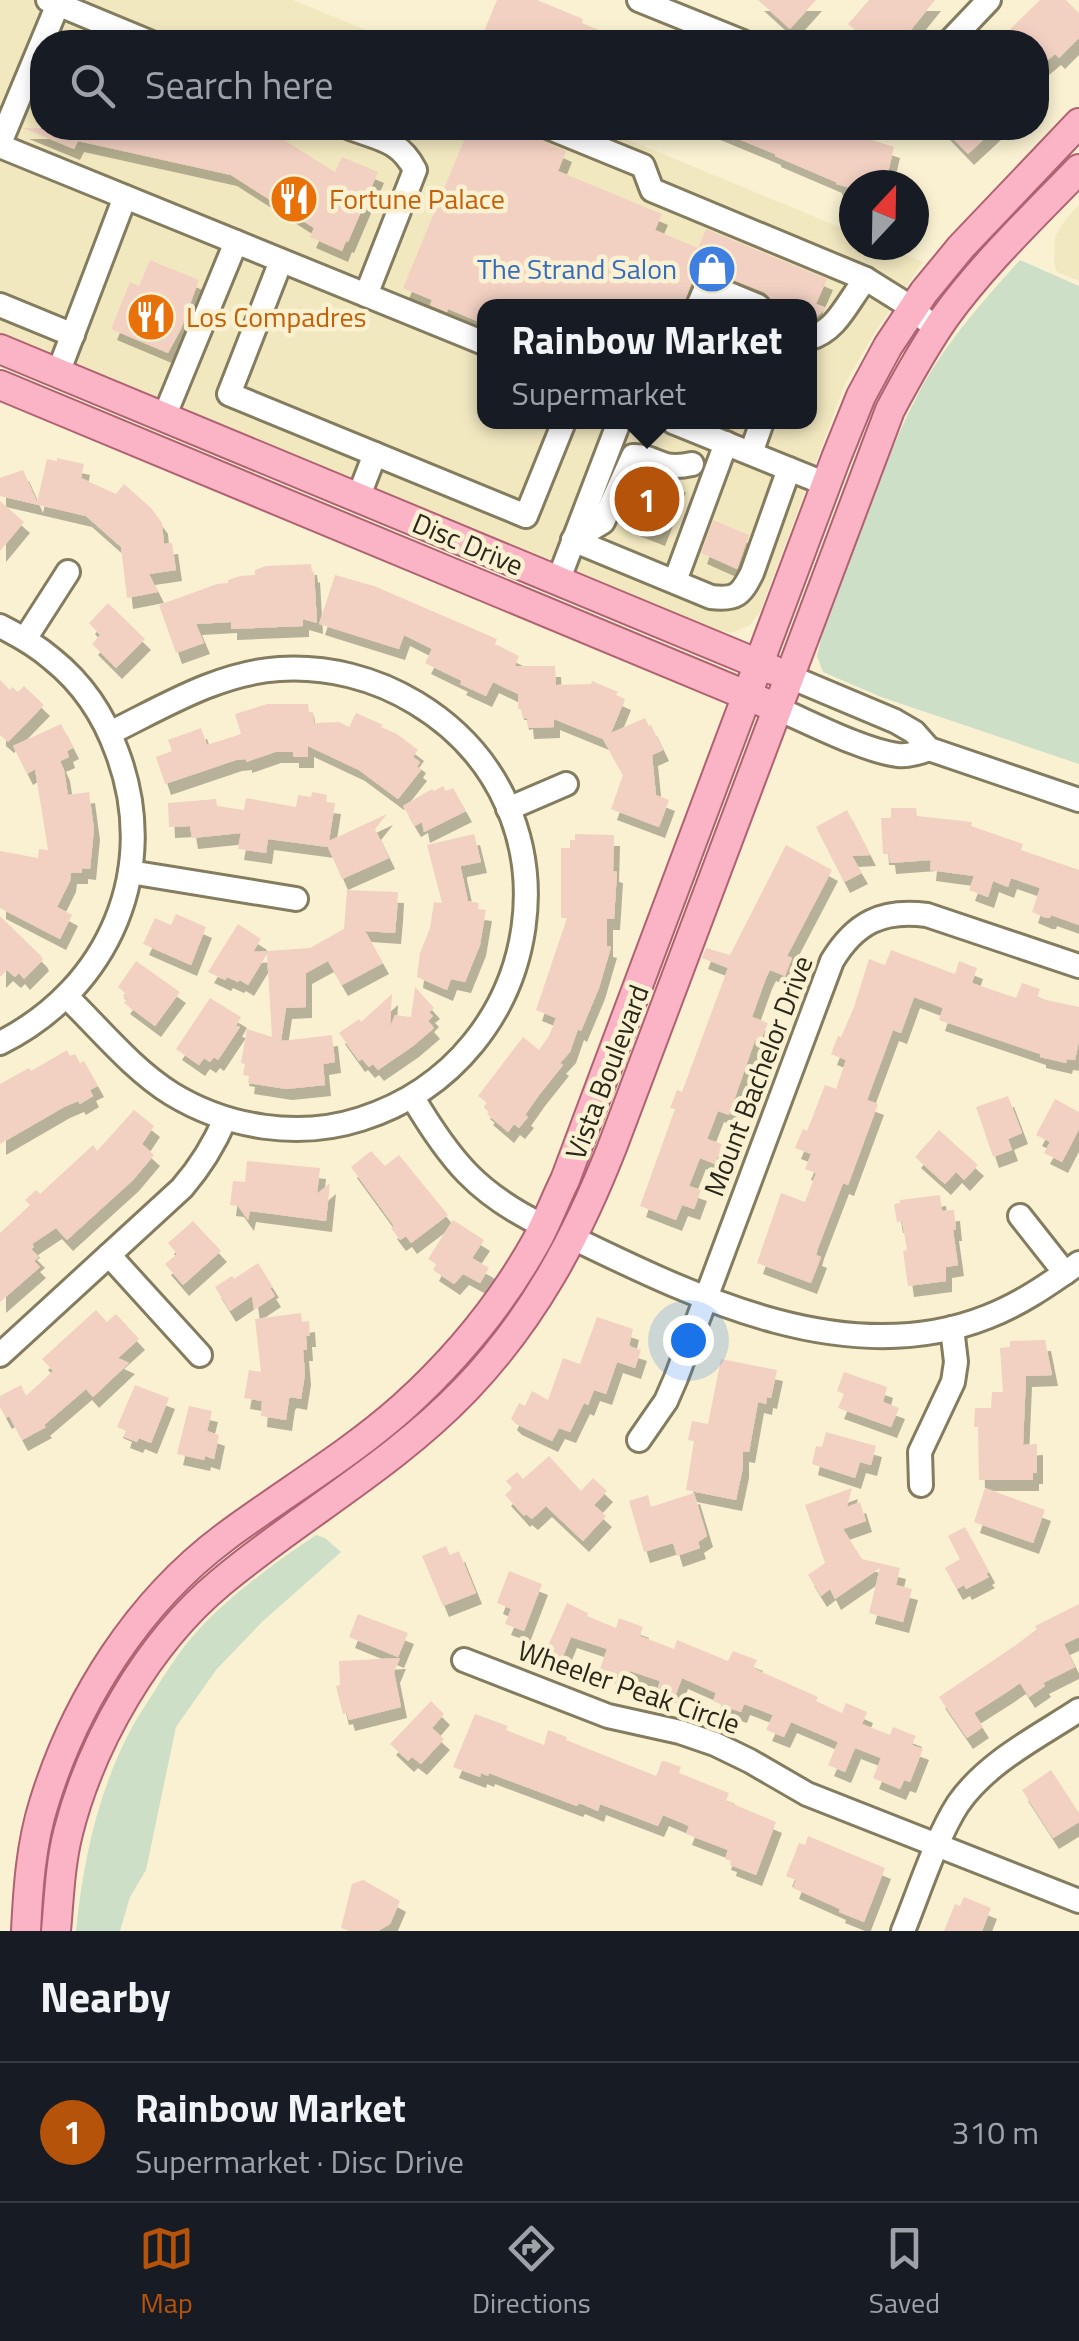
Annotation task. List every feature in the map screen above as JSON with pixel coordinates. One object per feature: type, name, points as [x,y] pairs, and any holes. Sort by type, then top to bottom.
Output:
[{"type":"main road","name":"Vista Boulevard","points":[[26,1931],[43,1806],[74,1726],[112,1657],[144,1615],[197,1561],[403,1407],[460,1348],[518,1271],[566,1180],[862,396],[912,309],[961,247],[1079,122]]},
{"type":"main road","name":"Vista Boulevard","points":[[56,1931],[68,1836],[79,1796],[118,1709],[158,1649],[192,1608],[219,1584],[378,1468],[464,1391],[532,1308],[572,1238],[614,1145],[890,410],[916,361],[972,284],[1079,168]]},
{"type":"main road","name":"Disc Drive","points":[[0,349],[788,676]]},
{"type":"main road","name":"Disc Drive","points":[[0,385],[776,708]]},
{"type":"main road","points":[[464,1391],[478,1358],[556,1236],[544,1226]]},
{"type":"street","points":[[639,0],[686,8],[723,30]]},
{"type":"street","points":[[960,30],[989,0]]},
{"type":"street","points":[[43,30],[53,2],[120,30]]},
{"type":"street","points":[[30,64],[0,144],[477,341]]},
{"type":"street","points":[[366,295],[415,170],[406,140]]},
{"type":"street","points":[[579,140],[643,166],[652,190],[866,279],[937,330]]},
{"type":"street","points":[[58,373],[126,197]]},
{"type":"street","points":[[164,418],[236,242]]},
{"type":"street","points":[[282,261],[228,394],[526,516],[561,429]]},
{"type":"street","points":[[817,332],[837,322],[866,279]]},
{"type":"street","points":[[701,299],[704,290],[712,288],[740,299]]},
{"type":"street","points":[[0,305],[72,334]]},
{"type":"street","points":[[558,581],[616,429]]},
{"type":"street","points":[[621,429],[716,474]]},
{"type":"street","points":[[690,429],[826,484]]},
{"type":"street","points":[[751,453],[760,429]]},
{"type":"street","points":[[675,581],[726,444]]},
{"type":"street","points":[[358,498],[374,454]]},
{"type":"street","points":[[574,540],[604,522],[633,456],[677,467],[692,464]]},
{"type":"street","points":[[574,540],[712,597],[734,597],[752,573],[789,469]]},
{"type":"street","points":[[26,639],[68,572]]},
{"type":"street","points":[[0,626],[54,660],[94,705],[126,774],[134,840],[121,910],[88,972],[67,997],[29,1027],[0,1043]]},
{"type":"street","points":[[67,997],[145,1074],[199,1108],[256,1126],[317,1129],[381,1113],[440,1079],[487,1028],[504,998],[524,932],[524,867],[508,809],[474,753],[440,720],[401,694],[342,673],[277,669],[244,674],[194,692],[110,733]]},
{"type":"street","name":"Disc Drive","points":[[788,676],[894,721],[914,732],[930,749],[1079,800]]},
{"type":"street","name":"Disc Drive","points":[[776,708],[877,750],[900,756],[930,749]]},
{"type":"street","points":[[508,809],[566,784]]},
{"type":"street","points":[[130,872],[296,899]]},
{"type":"street","name":"Mount Bachelor Drive","points":[[638,1440],[666,1401],[832,962],[854,932],[890,914],[927,914],[1079,966]]},
{"type":"street","points":[[413,1098],[462,1170],[512,1210],[544,1226]]},
{"type":"street","points":[[0,1355],[182,1188],[200,1168],[225,1118]]},
{"type":"street","points":[[572,1238],[678,1289],[754,1316],[808,1328],[898,1336],[952,1328],[985,1318],[1018,1303],[1072,1268],[1020,1216]]},
{"type":"street","points":[[109,1255],[200,1355]]},
{"type":"street","points":[[920,1484],[920,1452],[953,1382],[956,1362],[952,1328]]},
{"type":"street","name":"Wheeler Peak Circle","points":[[464,1660],[608,1716],[715,1744],[808,1794],[1079,1901]]},
{"type":"street","points":[[903,1931],[959,1802],[997,1764],[1079,1710]]},
{"type":"shaded area","points":[[0,0],[293,0],[366,30],[30,30],[30,140],[629,140],[839,227],[839,260],[923,262],[845,384],[760,612],[750,625],[731,633],[712,629],[0,333]]},
{"type":"shaded area","points":[[1079,205],[1079,281],[1057,272],[1054,263],[1055,237]]},
{"type":"green space","points":[[1020,260],[1079,286],[1079,764],[881,697],[823,672],[817,656],[825,620],[915,400],[949,344]]},
{"type":"green space","points":[[316,1535],[341,1552],[262,1622],[216,1670],[176,1727],[146,1870],[130,1897],[120,1931],[76,1931],[87,1854],[100,1805],[135,1721],[202,1626],[257,1578]]},
{"type":"building","points":[[497,0],[537,0],[599,30],[484,30]]},
{"type":"building","points":[[758,0],[816,0],[790,29]]},
{"type":"building","points":[[869,0],[935,0],[911,30],[855,30],[848,24]]},
{"type":"building","points":[[1040,0],[1066,0],[1079,13],[1079,38],[1059,58],[1055,54],[1049,59],[1049,30],[1009,30]]},
{"type":"building","points":[[52,140],[284,140],[335,172],[342,157],[378,172],[342,251],[310,237],[314,228],[231,175],[78,141],[74,149]]},
{"type":"building","points":[[464,140],[542,140],[566,151],[558,171],[662,214],[655,230],[698,248],[706,229],[827,279],[817,302],[771,299],[764,292],[713,272],[698,275],[686,299],[477,299],[477,321],[430,305],[432,300],[403,288]]},
{"type":"building","points":[[741,140],[872,140],[894,147],[889,170],[839,170],[839,185]]},
{"type":"building","points":[[955,140],[983,140],[968,154]]},
{"type":"building","name":"Los Compadres","points":[[150,260],[199,280],[168,353],[111,329],[130,282],[139,286]]},
{"type":"building","points":[[47,459],[84,464],[81,478],[116,494],[124,484],[151,508],[162,523],[164,544],[172,543],[176,570],[149,574],[158,592],[127,598],[121,547],[86,516],[0,496],[0,478],[23,470],[37,502]]},
{"type":"building","points":[[642,472],[680,481],[659,535],[621,520]]},
{"type":"building","points":[[0,501],[24,522],[0,551]]},
{"type":"building","points":[[713,520],[749,535],[737,569],[701,553]]},
{"type":"building","points":[[311,564],[317,623],[303,619],[303,626],[231,629],[231,622],[196,624],[204,643],[176,653],[159,605],[240,576],[255,575],[255,570],[266,566]]},
{"type":"building","points":[[335,575],[374,586],[497,639],[495,644],[519,656],[515,666],[555,666],[556,685],[592,681],[618,692],[616,695],[625,699],[611,733],[645,718],[663,750],[652,755],[656,795],[669,800],[659,827],[611,809],[623,775],[603,739],[554,719],[554,727],[528,728],[527,718],[523,719],[518,709],[518,694],[493,682],[486,696],[460,684],[462,681],[425,663],[432,649],[404,635],[399,649],[319,624]]},
{"type":"building","points":[[108,603],[145,639],[116,668],[92,644],[100,635],[89,623]]},
{"type":"building","points":[[0,680],[18,692],[24,686],[44,705],[8,742],[0,735]]},
{"type":"building","points":[[267,704],[308,704],[314,723],[339,722],[349,727],[356,713],[383,725],[418,750],[413,757],[420,762],[417,767],[421,770],[398,799],[359,770],[308,746],[308,757],[275,752],[246,762],[236,760],[165,784],[156,757],[172,751],[168,740],[201,728],[207,745],[241,734],[235,714]]},
{"type":"building","points":[[61,724],[73,748],[67,751],[69,757],[60,761],[68,795],[89,792],[94,829],[90,869],[71,873],[57,907],[72,915],[60,939],[0,908],[0,851],[38,858],[39,849],[48,850],[35,769],[27,774],[13,746]]},
{"type":"building","points":[[443,786],[446,791],[453,788],[466,811],[424,832],[422,822],[415,826],[403,806]]},
{"type":"building","points":[[312,792],[327,795],[326,802],[335,803],[329,841],[387,814],[375,829],[389,858],[342,879],[328,847],[268,839],[266,853],[238,849],[241,833],[192,838],[190,826],[169,827],[168,803],[216,799],[217,806],[244,810],[246,798],[296,807],[298,795],[311,797]]},
{"type":"building","points":[[891,808],[916,808],[917,816],[972,822],[971,826],[1023,844],[1021,850],[1079,870],[1079,925],[1032,912],[1040,888],[1011,878],[1008,887],[993,881],[988,897],[969,890],[974,876],[930,870],[931,860],[890,863],[889,854],[883,854],[881,818],[891,818]]},
{"type":"building","points":[[847,810],[870,855],[852,856],[862,873],[844,882],[816,827]]},
{"type":"building","points":[[474,834],[481,862],[461,869],[468,901],[479,903],[478,909],[486,910],[480,945],[465,982],[451,979],[447,990],[417,977],[434,902],[442,903],[427,845]]},
{"type":"building","points":[[575,834],[614,835],[614,919],[607,919],[607,946],[611,947],[599,988],[581,1031],[578,1029],[570,1052],[560,1063],[563,1065],[519,1128],[514,1124],[508,1132],[487,1114],[487,1103],[478,1096],[523,1037],[539,1050],[556,1018],[536,1010],[567,918],[561,918],[561,848],[570,848]]},
{"type":"building","points":[[786,845],[832,870],[787,956],[792,958],[785,976],[770,970],[766,978],[752,1017],[768,1023],[760,1042],[755,1040],[729,1115],[718,1111],[707,1139],[722,1144],[715,1164],[700,1158],[689,1186],[701,1190],[694,1209],[682,1205],[676,1220],[640,1206],[675,1109],[670,1108],[677,1090],[682,1092],[728,968],[702,958],[706,948],[730,955]]},
{"type":"building","points":[[347,890],[398,892],[395,933],[365,931],[383,963],[342,985],[328,961],[306,973],[306,1007],[286,1008],[281,1041],[332,1035],[335,1062],[323,1064],[325,1085],[286,1089],[248,1083],[249,1076],[243,1075],[245,1064],[241,1063],[247,1029],[272,1037],[267,954],[248,985],[208,972],[238,924],[261,939],[253,952],[310,948],[344,929]]},
{"type":"building","points":[[176,914],[206,927],[191,965],[143,944],[155,918],[171,925]]},
{"type":"building","points":[[0,916],[43,960],[24,979],[7,970],[0,977]]},
{"type":"building","points":[[891,950],[955,974],[959,961],[977,968],[972,983],[1016,998],[1022,983],[1040,989],[1037,998],[1079,1007],[1075,1060],[1067,1059],[1066,1063],[1040,1057],[939,1020],[943,1008],[914,997],[901,1033],[893,1030],[867,1100],[878,1104],[848,1185],[843,1183],[818,1248],[816,1255],[821,1257],[811,1283],[757,1263],[781,1193],[805,1202],[816,1173],[805,1169],[811,1154],[795,1148],[803,1129],[807,1131],[825,1085],[836,1089],[846,1060],[831,1054],[854,1007],[869,959],[885,965]]},
{"type":"building","points":[[136,961],[180,992],[155,1026],[124,1003],[125,993],[118,987]]},
{"type":"building","points":[[415,987],[434,1008],[428,1021],[434,1028],[378,1070],[373,1064],[369,1067],[362,1059],[359,1061],[339,1033],[359,1019],[361,1022],[392,994],[390,1027],[395,1015],[411,1017]]},
{"type":"building","points":[[210,998],[241,1017],[236,1026],[240,1027],[218,1060],[214,1057],[210,1062],[204,1058],[199,1065],[176,1049]]},
{"type":"building","points":[[67,1050],[80,1063],[84,1061],[98,1086],[90,1090],[93,1096],[64,1107],[0,1144],[0,1084]]},
{"type":"building","points":[[1008,1096],[1022,1133],[1008,1139],[1012,1150],[993,1157],[976,1107]]},
{"type":"building","points":[[1055,1099],[1079,1112],[1079,1129],[1062,1162],[1044,1153],[1050,1142],[1036,1135]]},
{"type":"building","points":[[134,1110],[154,1126],[142,1144],[154,1155],[133,1180],[67,1240],[56,1228],[32,1244],[31,1249],[39,1257],[34,1261],[40,1267],[0,1302],[0,1233],[30,1205],[25,1200],[36,1190],[40,1194],[93,1145],[97,1151]]},
{"type":"building","points":[[939,1130],[978,1165],[964,1180],[956,1172],[945,1184],[915,1157]]},
{"type":"building","points":[[371,1151],[385,1166],[399,1155],[448,1215],[411,1243],[406,1236],[400,1240],[351,1167]]},
{"type":"building","points":[[247,1161],[320,1168],[317,1194],[330,1183],[326,1221],[250,1211],[248,1220],[238,1206],[230,1205],[233,1181],[245,1182]]},
{"type":"building","points":[[940,1195],[942,1211],[954,1210],[958,1265],[946,1267],[946,1281],[908,1286],[903,1251],[907,1250],[902,1221],[897,1222],[894,1204]]},
{"type":"building","points":[[453,1220],[484,1240],[472,1258],[489,1268],[480,1283],[463,1274],[454,1284],[433,1270],[436,1264],[428,1259]]},
{"type":"building","points":[[193,1221],[221,1251],[183,1285],[165,1264],[177,1254],[168,1243]]},
{"type":"building","points":[[258,1263],[275,1296],[254,1310],[252,1296],[230,1311],[215,1287]]},
{"type":"building","points":[[96,1310],[107,1322],[116,1314],[139,1339],[118,1358],[129,1363],[93,1397],[86,1389],[46,1427],[22,1440],[0,1407],[0,1396],[21,1385],[26,1396],[53,1371],[42,1359]]},
{"type":"building","points":[[301,1313],[302,1322],[309,1321],[310,1336],[306,1336],[307,1350],[303,1350],[301,1399],[289,1399],[286,1420],[261,1416],[262,1401],[244,1398],[249,1370],[261,1372],[255,1319]]},
{"type":"building","points":[[597,1317],[633,1329],[629,1346],[641,1350],[635,1368],[617,1362],[606,1394],[594,1390],[570,1432],[559,1428],[552,1441],[516,1424],[511,1419],[519,1403],[525,1406],[532,1391],[548,1400],[563,1358],[580,1364]]},
{"type":"building","points":[[1045,1340],[1052,1375],[1026,1376],[1023,1445],[1037,1444],[1037,1473],[1033,1473],[1033,1480],[979,1480],[975,1408],[991,1408],[992,1392],[1003,1392],[1000,1348],[1010,1347],[1010,1341]]},
{"type":"building","points":[[721,1359],[777,1370],[771,1398],[767,1397],[766,1404],[758,1402],[749,1452],[743,1451],[736,1500],[686,1490],[694,1441],[688,1440],[692,1421],[708,1424]]},
{"type":"building","points":[[844,1372],[887,1387],[883,1402],[899,1408],[891,1427],[838,1408],[844,1394],[837,1391]]},
{"type":"building","points":[[135,1385],[169,1398],[151,1443],[124,1437],[126,1431],[117,1427]]},
{"type":"building","points":[[189,1406],[212,1411],[207,1431],[219,1435],[214,1459],[177,1454]]},
{"type":"building","points":[[826,1432],[876,1446],[871,1465],[860,1462],[855,1478],[812,1464],[816,1446],[822,1447]]},
{"type":"building","points":[[549,1456],[581,1491],[593,1478],[607,1491],[594,1505],[606,1516],[583,1541],[546,1506],[532,1519],[524,1516],[505,1495],[512,1488],[506,1481],[517,1472],[523,1479]]},
{"type":"building","points":[[852,1488],[847,1507],[860,1502],[866,1521],[843,1529],[862,1559],[900,1568],[896,1585],[912,1589],[903,1622],[869,1613],[880,1568],[835,1599],[830,1589],[821,1596],[808,1575],[825,1563],[805,1505]]},
{"type":"building","points":[[985,1488],[1045,1510],[1033,1543],[974,1522]]},
{"type":"building","points":[[694,1493],[707,1536],[698,1542],[700,1548],[677,1556],[673,1543],[644,1552],[629,1501],[648,1495],[651,1507]]},
{"type":"building","points":[[965,1527],[989,1577],[966,1589],[964,1585],[957,1589],[945,1568],[960,1559],[948,1536]]},
{"type":"building","points":[[446,1546],[450,1555],[459,1551],[476,1593],[443,1606],[422,1556]]},
{"type":"building","points":[[509,1571],[542,1584],[524,1631],[505,1624],[511,1609],[497,1603]]},
{"type":"building","points":[[567,1603],[616,1628],[619,1618],[643,1627],[640,1636],[674,1649],[677,1640],[728,1661],[733,1651],[757,1660],[753,1668],[818,1697],[816,1701],[842,1713],[846,1703],[867,1712],[862,1724],[890,1735],[893,1727],[916,1736],[912,1745],[923,1749],[910,1782],[904,1780],[900,1789],[873,1778],[881,1758],[855,1748],[845,1772],[828,1765],[838,1742],[791,1722],[784,1737],[766,1730],[773,1715],[744,1704],[741,1712],[729,1708],[713,1701],[716,1693],[682,1678],[676,1694],[658,1688],[660,1681],[630,1671],[627,1679],[600,1669],[607,1649],[571,1637],[561,1661],[544,1655]]},
{"type":"building","points":[[1079,1604],[1079,1637],[1064,1644],[1075,1667],[1043,1683],[1045,1686],[1029,1697],[1020,1683],[974,1713],[983,1727],[967,1738],[939,1697],[1016,1645],[1037,1629],[1035,1626]]},
{"type":"building","points":[[358,1614],[408,1633],[398,1657],[349,1637]]},
{"type":"building","points":[[400,1658],[394,1672],[401,1707],[349,1720],[347,1713],[343,1714],[336,1686],[340,1685],[339,1661]]},
{"type":"building","points":[[431,1701],[444,1714],[432,1728],[444,1739],[421,1764],[412,1757],[408,1761],[390,1744]]},
{"type":"building","points":[[475,1714],[544,1745],[548,1730],[656,1776],[662,1761],[667,1762],[681,1767],[679,1773],[729,1793],[726,1801],[776,1822],[756,1875],[730,1865],[731,1861],[725,1859],[728,1850],[686,1834],[689,1826],[663,1815],[658,1826],[600,1804],[598,1811],[579,1803],[577,1806],[489,1773],[481,1773],[480,1777],[453,1767]]},
{"type":"building","points":[[1051,1770],[1079,1813],[1079,1822],[1053,1838],[1022,1790]]},
{"type":"building","points":[[808,1836],[885,1868],[864,1922],[793,1888],[796,1880],[786,1876],[799,1843],[805,1845]]},
{"type":"building","points":[[363,1880],[400,1901],[390,1924],[378,1931],[341,1928],[352,1884]]},
{"type":"building","points":[[964,1897],[991,1908],[982,1931],[944,1931],[955,1904],[960,1906]]},
{"type":"place","name":"Fortune Palace","points":[[294,199]]},
{"type":"place","name":"The Strand Salon","points":[[712,269]]},
{"type":"place","name":"Los Compadres","points":[[151,317]]},
{"type":"place","name":"Rainbow Market","points":[[647,499]]}]
